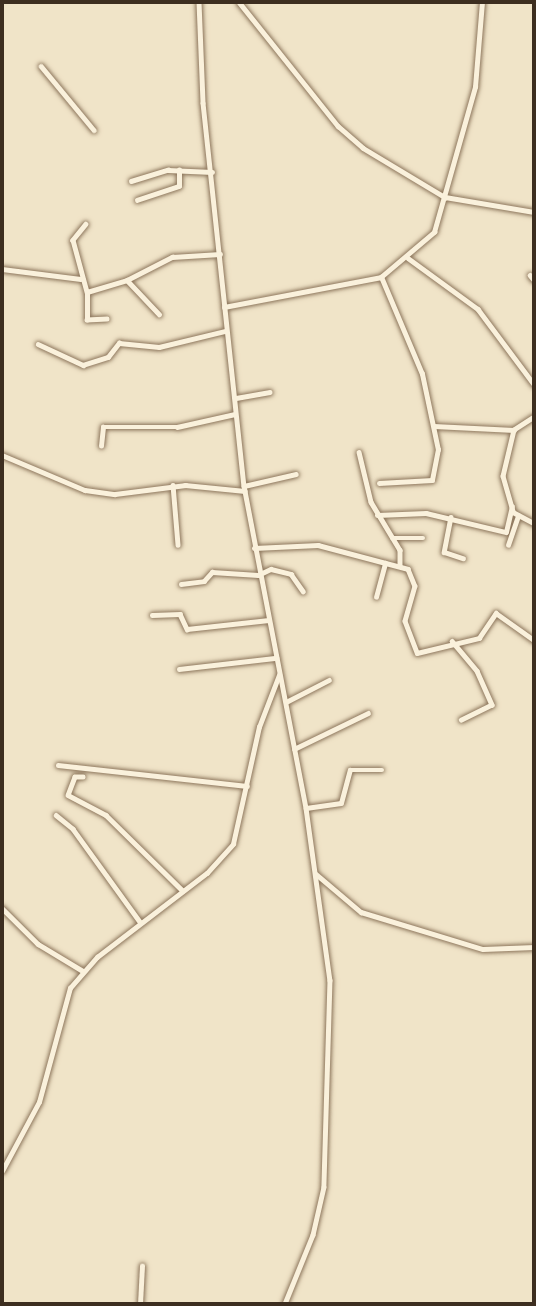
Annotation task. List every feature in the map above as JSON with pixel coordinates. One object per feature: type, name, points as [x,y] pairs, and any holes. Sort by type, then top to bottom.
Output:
[{"type":"street","points":[[199,2],[225,331],[236,398],[235,414],[244,489],[258,575],[306,808],[331,1007],[328,1149],[313,1235],[285,1304]]},
{"type":"street","points":[[239,2],[349,137],[445,197],[534,212]]},
{"type":"street","points":[[224,307],[381,277],[408,258],[434,232],[475,87],[482,2]]},
{"type":"street","points":[[41,66],[94,130]]},
{"type":"street","points":[[131,181],[178,170],[212,172]]},
{"type":"street","points":[[138,200],[178,186],[178,170]]},
{"type":"street","points":[[86,225],[73,240],[80,279],[87,292],[87,320],[107,319]]},
{"type":"street","points":[[87,292],[127,281],[172,257],[220,254]]},
{"type":"street","points":[[408,258],[478,309],[534,384]]},
{"type":"street","points":[[2,269],[80,279]]},
{"type":"street","points":[[530,275],[534,280]]},
{"type":"street","points":[[379,483],[432,480],[438,450],[422,374],[381,277]]},
{"type":"street","points":[[127,281],[159,314]]},
{"type":"street","points":[[38,344],[83,365],[108,357],[119,342],[159,347],[225,331]]},
{"type":"street","points":[[236,398],[269,392]]},
{"type":"street","points":[[101,446],[103,427],[177,427],[235,414]]},
{"type":"street","points":[[434,426],[514,430],[534,417]]},
{"type":"street","points":[[514,430],[503,476],[512,507],[518,516],[534,523]]},
{"type":"street","points":[[359,452],[377,515],[392,538],[400,566]]},
{"type":"street","points":[[2,455],[85,490],[115,494],[173,485],[244,489],[296,474]]},
{"type":"street","points":[[173,485],[178,545]]},
{"type":"street","points":[[377,515],[401,511],[451,517],[506,532],[512,507]]},
{"type":"street","points":[[508,545],[518,516]]},
{"type":"street","points":[[451,517],[444,552],[463,558]]},
{"type":"street","points":[[392,538],[423,538]]},
{"type":"street","points":[[254,548],[318,545],[408,569],[415,586],[405,621],[413,650],[423,653],[452,641],[479,638],[496,613],[534,640]]},
{"type":"street","points":[[376,597],[385,564]]},
{"type":"street","points":[[181,584],[221,570],[258,575],[271,569],[285,571],[303,591]]},
{"type":"street","points":[[152,615],[180,614],[187,629],[269,620]]},
{"type":"street","points":[[452,641],[477,671],[492,705],[461,720]]},
{"type":"street","points":[[179,669],[276,658]]},
{"type":"street","points":[[2,1171],[40,1102],[63,1001],[83,971],[140,922],[222,861],[233,844],[259,727],[279,674]]},
{"type":"street","points":[[286,702],[329,680]]},
{"type":"street","points":[[294,749],[368,713]]},
{"type":"street","points":[[58,765],[247,786]]},
{"type":"street","points":[[306,808],[341,803],[350,770],[382,770]]},
{"type":"street","points":[[83,777],[75,777],[68,795],[106,815],[183,891]]},
{"type":"street","points":[[56,815],[73,829],[140,922]]},
{"type":"street","points":[[316,873],[361,912],[483,949],[534,947]]},
{"type":"street","points":[[2,908],[38,944],[83,971]]},
{"type":"street","points":[[140,1304],[142,1266]]}]
